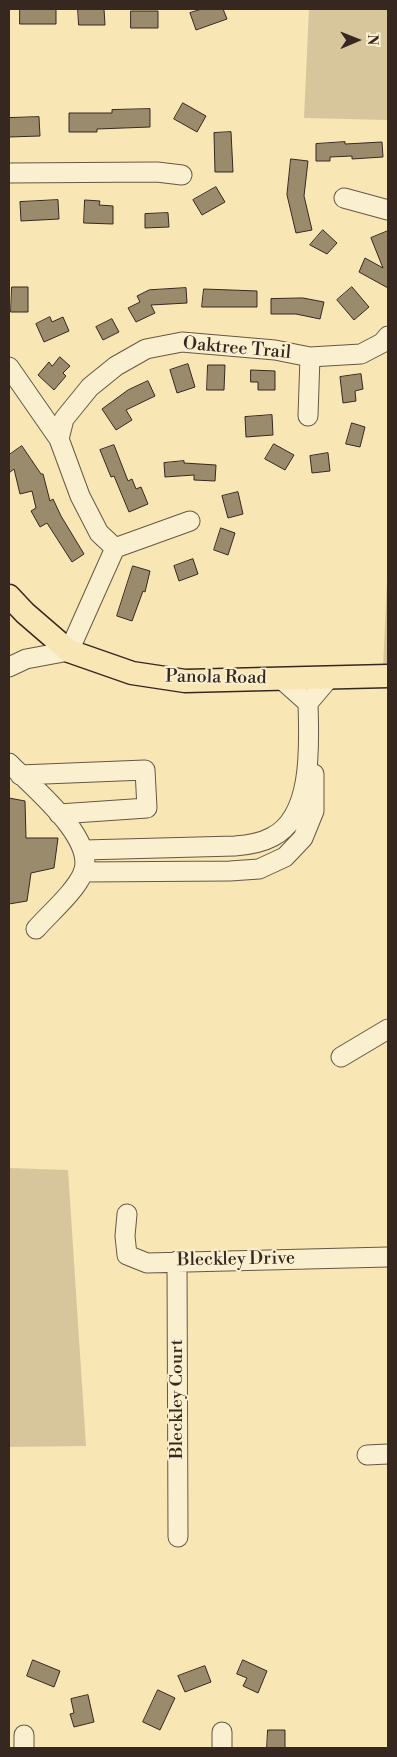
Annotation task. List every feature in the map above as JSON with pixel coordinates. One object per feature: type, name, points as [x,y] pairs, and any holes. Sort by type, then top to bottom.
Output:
[{"type":"main road","name":"Panola Road","points":[[9,596],[69,651],[132,674],[185,681],[388,676]]},
{"type":"street","points":[[9,173],[157,172],[182,175]]},
{"type":"street","points":[[344,198],[388,210]]},
{"type":"street","name":"Oaktree Trail","points":[[59,439],[64,419],[90,387],[116,366],[146,349],[182,342],[275,350],[310,357],[361,354],[382,343],[388,336]]},
{"type":"street","points":[[308,416],[310,357]]},
{"type":"street","points":[[9,366],[59,439],[80,496],[99,533],[115,548]]},
{"type":"street","points":[[9,667],[26,659],[69,651],[115,548],[190,521]]},
{"type":"street","points":[[26,659],[40,641],[41,627]]},
{"type":"street","points":[[84,850],[235,846],[258,842],[274,836],[289,822],[300,804],[309,759],[308,703],[330,677]]},
{"type":"street","points":[[280,678],[308,703]]},
{"type":"street","points":[[83,872],[236,871],[259,868],[285,857],[303,838],[314,811],[315,779],[309,759]]},
{"type":"street","points":[[14,769],[145,770],[147,808],[59,814]]},
{"type":"street","points":[[14,769],[59,814],[84,850],[83,872],[71,890],[36,929]]},
{"type":"street","points":[[235,846],[236,871]]},
{"type":"street","points":[[341,1057],[388,1029]]},
{"type":"street","name":"Bleckley Drive","points":[[127,1214],[124,1236],[128,1255],[147,1263],[388,1257]]},
{"type":"street","name":"Bleckley Court","points":[[177,1262],[178,1537]]},
{"type":"street","points":[[367,1454],[388,1454]]},
{"type":"shaded area","points":[[309,9],[388,9],[388,120],[304,118]]},
{"type":"shaded area","points":[[388,558],[388,669],[383,668]]},
{"type":"shaded area","points":[[9,1168],[68,1170],[86,1446],[9,1447]]},
{"type":"building","points":[[20,9],[56,9],[56,24],[20,24]]},
{"type":"building","points":[[78,9],[104,9],[105,25],[79,25]]},
{"type":"building","points":[[202,9],[223,9],[227,19],[196,30],[190,13]]},
{"type":"building","points":[[131,11],[158,11],[158,28],[131,28]]},
{"type":"building","points":[[183,103],[206,116],[197,132],[174,119]]},
{"type":"building","points":[[150,109],[150,127],[97,129],[97,132],[69,132],[69,113],[112,113],[112,110]]},
{"type":"building","points":[[39,117],[40,136],[9,137],[9,118]]},
{"type":"building","points":[[231,132],[233,172],[215,172],[214,133]]},
{"type":"building","points":[[345,142],[345,144],[382,142],[383,157],[352,159],[352,156],[330,157],[330,161],[316,161],[316,144]]},
{"type":"building","points":[[291,159],[308,161],[304,196],[312,230],[296,233],[287,195]]},
{"type":"building","points":[[216,187],[225,202],[202,215],[193,200]]},
{"type":"building","points":[[58,200],[59,219],[21,221],[20,202]]},
{"type":"building","points":[[85,200],[100,201],[99,205],[113,206],[113,224],[84,223]]},
{"type":"building","points":[[168,213],[169,227],[145,228],[145,214]]},
{"type":"building","points":[[323,230],[337,243],[327,254],[310,245]]},
{"type":"building","points":[[388,231],[388,288],[359,272],[365,258],[383,268],[371,238]]},
{"type":"building","points":[[12,287],[28,287],[28,312],[11,312]]},
{"type":"building","points":[[352,287],[369,307],[354,320],[337,300]]},
{"type":"building","points":[[186,288],[187,303],[151,305],[155,313],[136,322],[128,308],[140,302],[137,296],[149,290]]},
{"type":"building","points":[[204,289],[257,291],[257,307],[202,307]]},
{"type":"building","points":[[303,298],[324,302],[320,319],[296,314],[271,314],[271,299]]},
{"type":"building","points":[[50,317],[52,322],[63,317],[69,331],[44,342],[36,324]]},
{"type":"building","points":[[112,319],[119,332],[103,340],[96,327]]},
{"type":"building","points":[[60,357],[70,366],[63,373],[66,376],[54,390],[38,375],[49,362],[52,366]]},
{"type":"building","points":[[188,364],[195,387],[177,393],[170,370]]},
{"type":"building","points":[[208,365],[225,365],[224,390],[207,390]]},
{"type":"building","points":[[251,370],[275,371],[275,390],[258,390],[258,382],[251,382]]},
{"type":"building","points":[[361,374],[363,389],[355,391],[356,401],[343,403],[340,377]]},
{"type":"building","points":[[148,381],[155,396],[126,410],[132,420],[116,430],[102,409],[128,390]]},
{"type":"building","points":[[272,415],[273,435],[246,437],[245,417]]},
{"type":"building","points":[[352,423],[365,427],[360,447],[346,444]]},
{"type":"building","points":[[274,444],[294,455],[285,470],[265,459]]},
{"type":"building","points":[[114,445],[128,481],[132,479],[136,489],[141,487],[148,504],[129,512],[114,476],[111,477],[100,450]]},
{"type":"building","points":[[22,446],[41,474],[43,474],[50,501],[53,499],[84,554],[72,562],[47,523],[40,527],[31,511],[36,508],[32,491],[20,494],[14,469],[9,473],[9,455]]},
{"type":"building","points":[[328,453],[330,471],[312,473],[310,456]]},
{"type":"building","points":[[184,461],[184,463],[216,465],[215,481],[194,480],[194,475],[165,477],[164,463]]},
{"type":"building","points":[[238,492],[243,514],[228,518],[222,496]]},
{"type":"building","points":[[221,528],[235,533],[228,555],[214,550]]},
{"type":"building","points":[[193,559],[198,574],[179,581],[174,566]]},
{"type":"building","points":[[133,566],[150,571],[145,592],[143,591],[132,621],[117,616]]},
{"type":"building","points":[[9,798],[25,801],[26,838],[58,838],[54,868],[31,873],[27,901],[9,904]]},
{"type":"building","points":[[33,1660],[60,1671],[54,1687],[27,1676]]},
{"type":"building","points":[[243,1660],[267,1671],[258,1693],[243,1686],[247,1678],[237,1674]]},
{"type":"building","points":[[205,1666],[211,1682],[185,1692],[178,1676]]},
{"type":"building","points":[[158,1690],[175,1698],[160,1730],[143,1722]]},
{"type":"building","points":[[88,1695],[94,1722],[74,1727],[70,1714],[74,1713],[71,1699]]},
{"type":"building","points":[[268,1730],[285,1730],[285,1748],[267,1748]]}]
